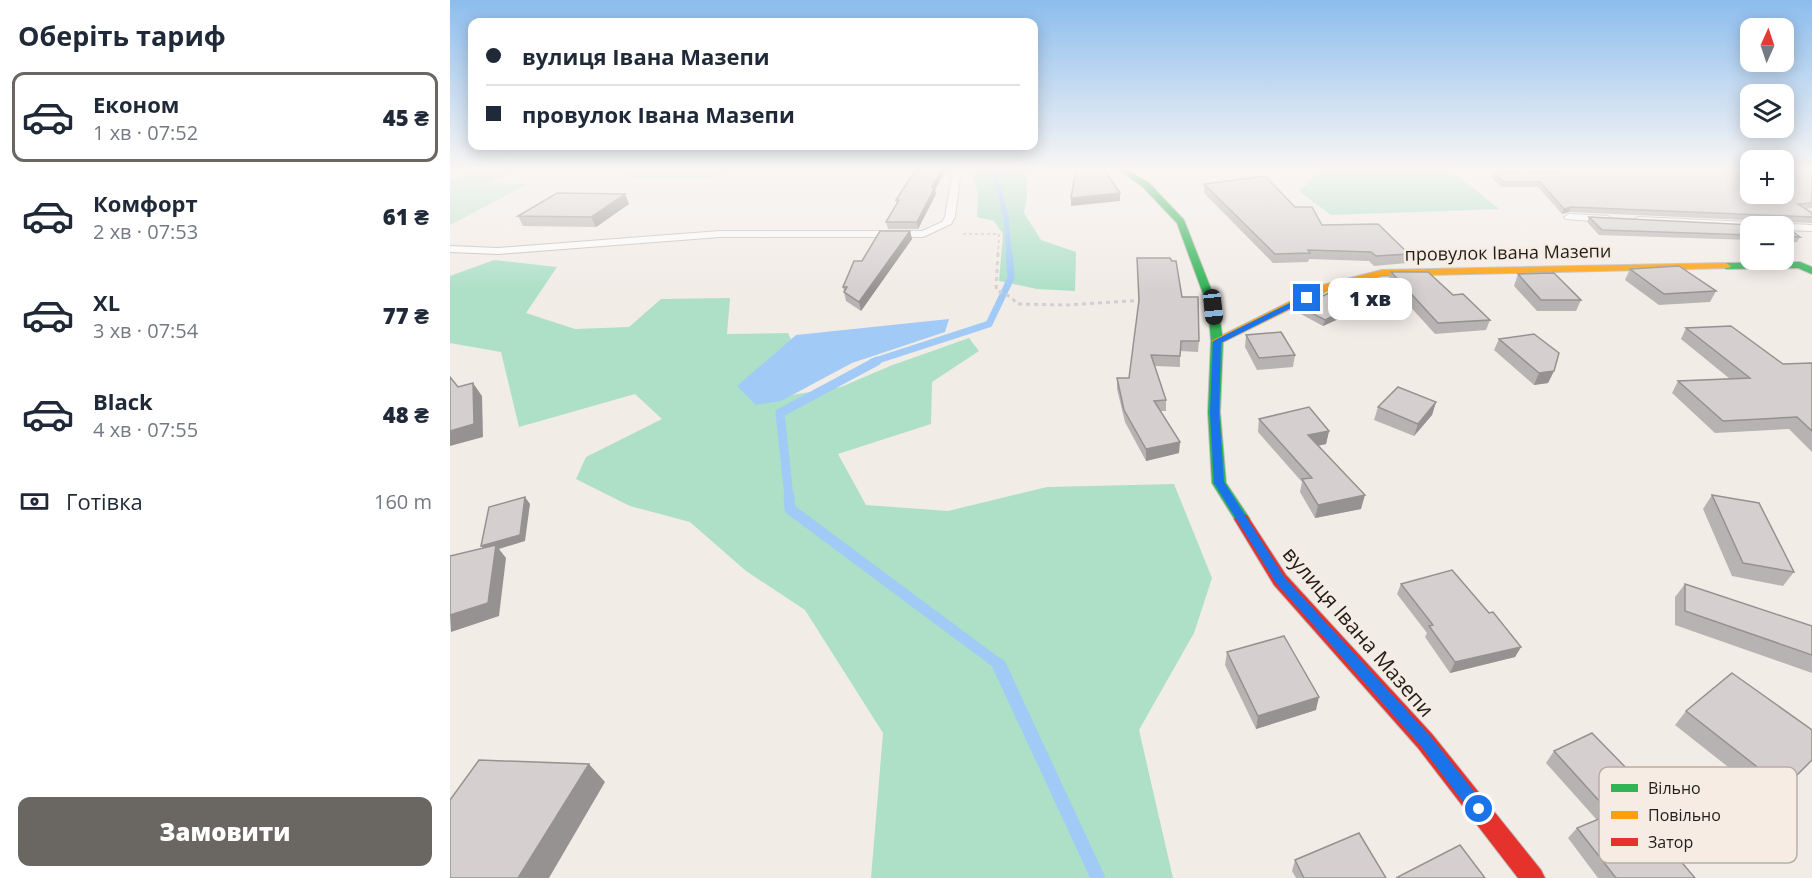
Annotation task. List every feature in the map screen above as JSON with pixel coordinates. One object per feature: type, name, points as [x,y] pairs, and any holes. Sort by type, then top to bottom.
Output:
[{"type":"street","name":"вулиця Івана Мазепи","points":[[1170,210],[1181,222],[1213,307],[1217,341],[1214,412],[1219,483],[1280,580],[1425,741],[1533,878]]},
{"type":"street","name":"провулок Івана Мазепи","points":[[1217,341],[1327,287],[1382,273],[1800,265],[1812,271]]},
{"type":"lane","points":[[450,249],[498,251],[720,234],[923,234],[946,224],[951,210]]},
{"type":"lane","points":[[1569,217],[1615,219]]},
{"type":"lane","points":[[1627,219],[1812,228]]},
{"type":"path","points":[[923,234],[999,234],[996,290],[1011,297],[1017,304],[1155,300]]},
{"type":"green space","points":[[450,210],[479,210],[450,225]]},
{"type":"green space","points":[[977,210],[1025,210],[1024,213],[1041,240],[1076,252],[1075,291],[1037,289],[999,281],[1003,234],[994,221],[977,217]]},
{"type":"green space","points":[[1324,210],[1472,210],[1331,215]]},
{"type":"green space","points":[[494,260],[557,267],[526,313],[575,329],[629,327],[661,299],[730,298],[727,334],[788,333],[796,350],[767,399],[841,387],[890,366],[969,338],[979,351],[932,382],[931,424],[838,454],[866,505],[948,511],[1047,487],[1174,484],[1212,578],[1194,633],[1139,730],[1173,878],[871,878],[883,733],[805,610],[746,571],[690,522],[630,506],[576,479],[586,457],[662,419],[635,394],[519,427],[501,352],[450,343],[450,276]]},
{"type":"water","points":[[949,319],[945,332],[852,363],[781,401],[756,405],[737,386],[796,335]]},
{"type":"building","points":[[528,210],[601,210],[591,217],[518,216]]},
{"type":"building","points":[[893,210],[923,210],[917,222],[886,222]]},
{"type":"building","points":[[1230,210],[1314,210],[1322,225],[1378,224],[1409,254],[1376,256],[1371,252],[1308,250],[1310,253],[1275,254]]},
{"type":"building","points":[[1643,210],[1807,210],[1812,213],[1812,217]]},
{"type":"building","points":[[1589,217],[1740,224],[1740,235],[1602,230]]},
{"type":"building","points":[[880,231],[910,231],[859,302],[844,292],[847,287],[843,287],[854,261],[862,261]]},
{"type":"building","points":[[1137,258],[1170,258],[1176,261],[1182,297],[1198,297],[1199,341],[1181,341],[1180,356],[1151,355],[1166,400],[1154,401],[1180,442],[1146,449],[1124,410],[1117,378],[1129,378],[1139,300]]},
{"type":"building","points":[[1679,266],[1716,291],[1664,294],[1630,269]]},
{"type":"building","points":[[1391,272],[1428,272],[1453,295],[1463,294],[1490,320],[1438,323]]},
{"type":"building","points":[[1554,273],[1581,300],[1541,300],[1518,274]]},
{"type":"building","points":[[1333,291],[1346,310],[1325,320],[1300,307]]},
{"type":"building","points":[[1731,326],[1783,364],[1812,363],[1812,431],[1797,417],[1723,421],[1678,381],[1750,378],[1686,328]]},
{"type":"building","points":[[1281,332],[1295,355],[1259,358],[1246,335]]},
{"type":"building","points":[[1534,334],[1559,353],[1554,371],[1539,373],[1499,339]]},
{"type":"building","points":[[450,377],[458,387],[473,383],[474,424],[450,431]]},
{"type":"building","points":[[1398,387],[1436,402],[1418,424],[1378,407]]},
{"type":"building","points":[[1309,407],[1329,431],[1308,435],[1365,495],[1318,505],[1302,479],[1312,478],[1259,419]]},
{"type":"building","points":[[1712,495],[1759,503],[1794,572],[1743,563]]},
{"type":"building","points":[[525,497],[520,535],[481,546],[489,507]]},
{"type":"building","points":[[496,545],[488,603],[450,615],[450,556]]},
{"type":"building","points":[[1452,570],[1489,613],[1493,612],[1521,647],[1455,662],[1429,626],[1433,625],[1401,584]]},
{"type":"building","points":[[1685,584],[1812,626],[1812,655],[1685,611]]},
{"type":"building","points":[[1284,636],[1319,697],[1258,716],[1227,652]]},
{"type":"building","points":[[1732,673],[1812,730],[1812,760],[1797,775],[1797,767],[1757,767],[1686,711]]},
{"type":"building","points":[[1592,733],[1625,767],[1599,767],[1599,801],[1554,751]]},
{"type":"building","points":[[479,760],[589,764],[518,878],[450,878],[450,800]]},
{"type":"building","points":[[1599,819],[1599,856],[1577,828]]},
{"type":"building","points":[[1359,833],[1386,878],[1304,878],[1295,860]]},
{"type":"building","points":[[1460,845],[1485,878],[1396,878]]},
{"type":"building","points":[[1604,863],[1682,863],[1695,878],[1616,878]]},
{"type":"waterway","points":[[1004,210],[1009,255]]},
{"type":"waterway","points":[[872,362],[989,324],[1011,278],[1009,253]]},
{"type":"waterway","points":[[789,497],[780,413],[877,361]]},
{"type":"waterway","points":[[789,496],[790,509],[1001,666]]},
{"type":"waterway","points":[[999,665],[1098,878]]},
{"type":"traffic: fast","points":[[1170,210],[1181,222],[1213,307],[1217,341],[1214,412],[1219,483],[1242,519]]},
{"type":"traffic: fast","points":[[1726,266],[1800,265],[1812,271]]},
{"type":"traffic: slow","points":[[1217,341],[1327,287],[1382,273],[1726,266]]},
{"type":"traffic: jam","points":[[1242,519],[1280,580],[1425,741],[1533,878]]},
{"type":"route","points":[[1307,298],[1217,341],[1214,412],[1219,483],[1280,580],[1425,741],[1479,809]]}]
